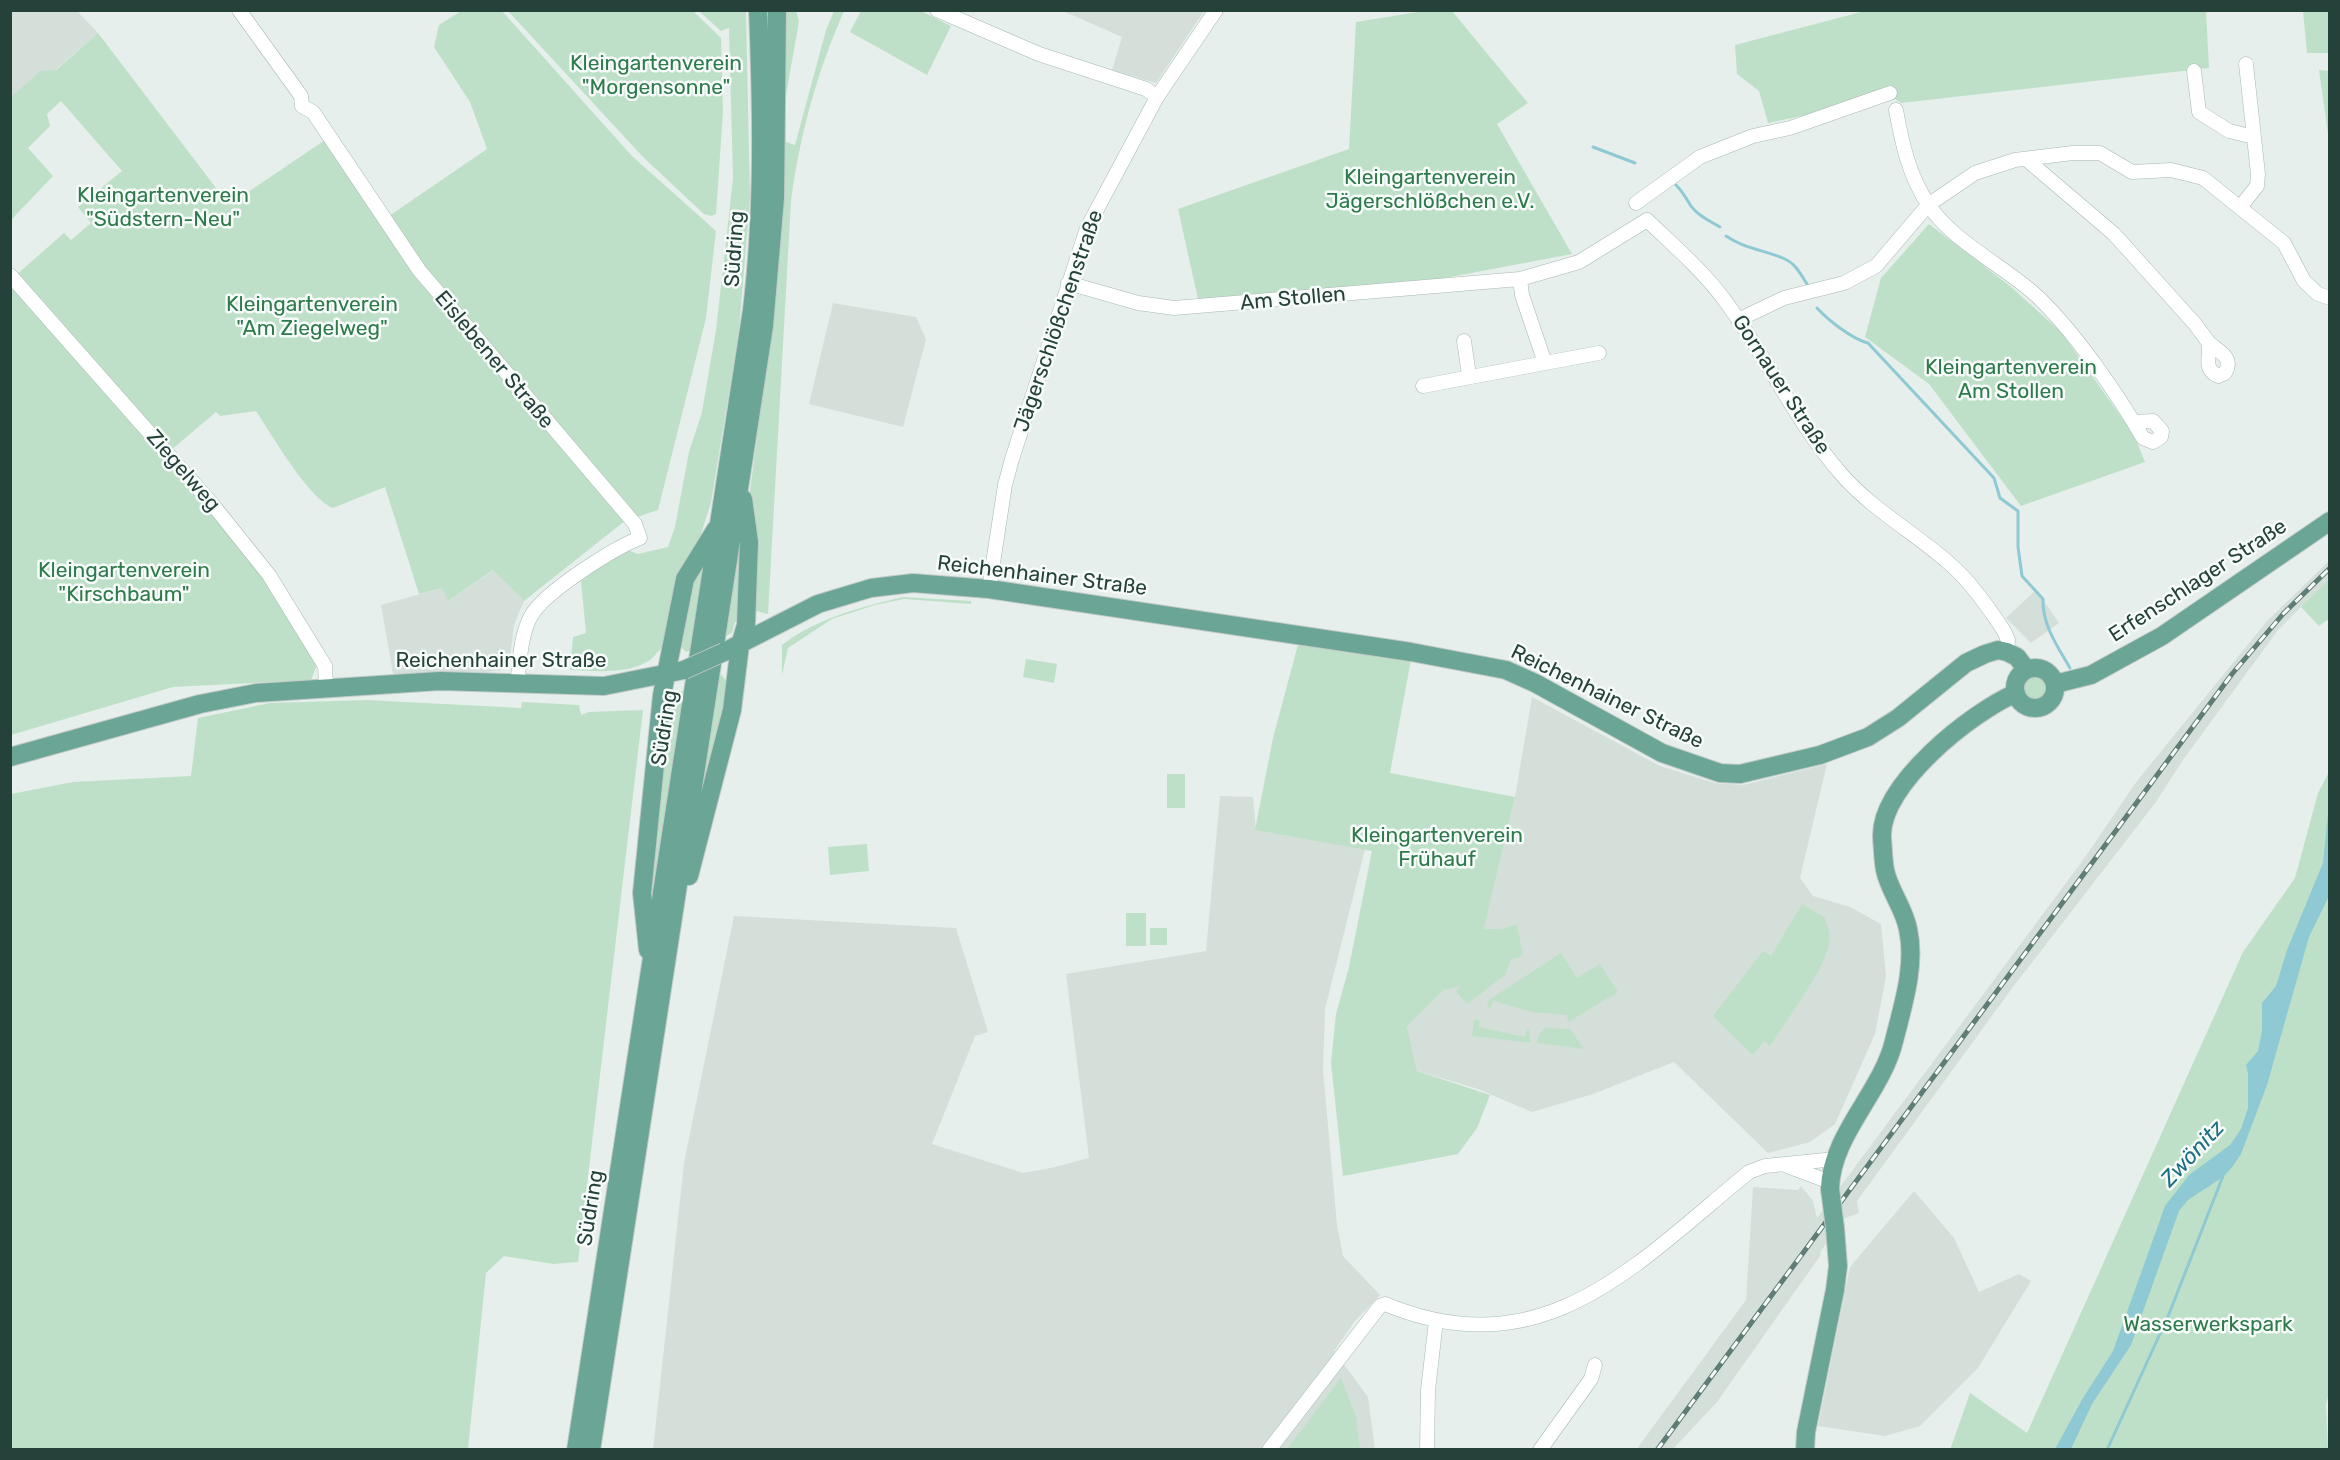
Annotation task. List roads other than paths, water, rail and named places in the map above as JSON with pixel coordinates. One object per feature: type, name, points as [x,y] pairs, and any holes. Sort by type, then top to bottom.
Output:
[{"type":"main road","name":"Südring","points":[[576,1449],[752,310],[759,240],[762,118],[758,10]]},
{"type":"main road","name":"Südring","points":[[591,1449],[764,326],[773,236],[777,10]]},
{"type":"main road","points":[[671,928],[692,869],[732,710],[732,649],[746,625],[749,542],[741,478]]},
{"type":"main road","points":[[650,973],[642,893],[662,695],[676,672],[685,579],[721,519]]},
{"type":"main road","name":"Erfenschlager Straße","points":[[2055,684],[2091,675],[2162,636],[2330,521]]},
{"type":"main road","name":"Reichenhainer Straße","points":[[10,758],[232,697],[326,686],[440,681],[604,686],[676,672],[732,649],[818,604],[871,588],[913,584],[988,589],[1411,652],[1506,670],[1535,683],[1643,744],[1720,773],[1756,771],[1820,755],[1860,741],[1898,718],[1966,663],[1998,650],[2007,652]]},
{"type":"main road","points":[[2007,652],[2017,657],[2026,669]]},
{"type":"main road","points":[[2036,667],[2046,670],[2055,684],[2053,696],[2040,707],[2027,706],[2016,693],[2016,680],[2026,669],[2036,667]]},
{"type":"main road","points":[[1805,1449],[1806,1432],[1838,1266],[1830,1186],[1836,1160],[1892,1050],[1910,964],[1908,928],[1885,870],[1882,834],[1890,806],[1912,774],[1940,744],[1980,712],[2016,693]]},
{"type":"street","name":"Eislebener Straße","points":[[239,10],[302,96],[302,106],[313,112],[419,270],[635,524],[640,538],[619,546],[551,595],[531,616],[523,639],[518,685]]},
{"type":"street","points":[[937,10],[1024,48],[1146,89],[1157,97]]},
{"type":"street","name":"Jägerschlößchenstraße","points":[[988,589],[1005,484],[1087,228],[1157,97],[1216,10]]},
{"type":"street","points":[[2241,206],[2257,186],[2258,174],[2246,64]]},
{"type":"street","points":[[2194,71],[2199,112],[2229,131],[2254,137]]},
{"type":"street","points":[[1636,203],[1700,157],[1753,136],[1790,128],[1890,93]]},
{"type":"street","points":[[1896,110],[1905,157],[1928,205],[1945,224],[2038,297],[2060,320],[2134,422]]},
{"type":"street","points":[[1738,320],[1784,298],[1844,283],[1876,266],[1928,205],[1976,173],[2000,164],[2073,153],[2100,153],[2132,172],[2171,170],[2191,173],[2203,178],[2241,206],[2284,243],[2304,281],[2318,294],[2330,298]]},
{"type":"street","points":[[2026,159],[2115,234],[2209,343]]},
{"type":"street","name":"Am Stollen","points":[[1068,283],[1138,303],[1174,308],[1520,279],[1553,272],[1579,262],[1647,220]]},
{"type":"street","name":"Gornauer Straße","points":[[1647,220],[1694,264],[1738,320],[1783,396],[1820,448],[1864,497],[1952,565],[2004,631],[2008,640],[2007,652]]},
{"type":"street","name":"Ziegelweg","points":[[10,275],[213,505],[269,575],[325,666],[326,686]]},
{"type":"street","points":[[1520,279],[1522,295],[1545,363]]},
{"type":"street","points":[[1464,341],[1469,375]]},
{"type":"street","points":[[1423,386],[1443,384],[1469,375],[1599,353]]},
{"type":"street","points":[[1269,1449],[1380,1306],[1385,1304],[1436,1321],[1484,1325],[1523,1320],[1576,1303],[1624,1275],[1749,1172],[1765,1166],[1836,1160]]},
{"type":"street","points":[[1785,1165],[1830,1186]]},
{"type":"street","points":[[1427,1449],[1428,1390],[1436,1321]]},
{"type":"street","points":[[1540,1449],[1592,1379],[1595,1365]]},
{"type":"water","points":[[2329,804],[2329,896],[2309,937],[2267,1085],[2241,1154],[2223,1177],[2188,1200],[2179,1211],[2131,1345],[2092,1404],[2071,1449],[2055,1449],[2083,1398],[2113,1351],[2165,1206],[2189,1175],[2230,1145],[2241,1129],[2248,1108],[2246,1065],[2258,1051],[2262,1031],[2262,1003],[2276,986],[2287,950],[2323,863]]},
{"type":"waterway","points":[[1593,147],[1635,163]]},
{"type":"waterway","points":[[1676,185],[1697,213],[1720,227]]},
{"type":"waterway","points":[[1726,236],[1740,244],[1789,261],[1807,284]]},
{"type":"waterway","points":[[1817,308],[1841,329],[1868,343],[1994,478],[2000,498],[2018,511],[2018,547],[2022,576],[2043,599],[2048,627],[2070,668]]},
{"type":"waterway","points":[[2107,1450],[2169,1314],[2223,1176]]},
{"type":"railway","points":[[1657,1450],[2232,674],[2283,614],[2330,568]]},
{"type":"park label","name":"Kleingartenverein \"Morgensonne\"","points":[[656,76]]},
{"type":"park label","name":"Kleingartenverein Jägerschlößchen e.V.","points":[[1430,190]]},
{"type":"park label","name":"Kleingartenverein \"Südstern-Neu\"","points":[[163,208]]},
{"type":"park label","name":"Kleingartenverein \"Am Ziegelweg\"","points":[[312,317]]},
{"type":"park label","name":"Kleingartenverein Am Stollen","points":[[2011,380]]},
{"type":"park label","name":"Kleingartenverein \"Kirschbaum\"","points":[[124,583]]},
{"type":"park label","name":"Kleingartenverein Frühauf","points":[[1437,848]]},
{"type":"park label","name":"Wasserwerkspark","points":[[2208,1325]]},
{"type":"water label","name":"Zwönitz","points":[[2193,1154]]}]
